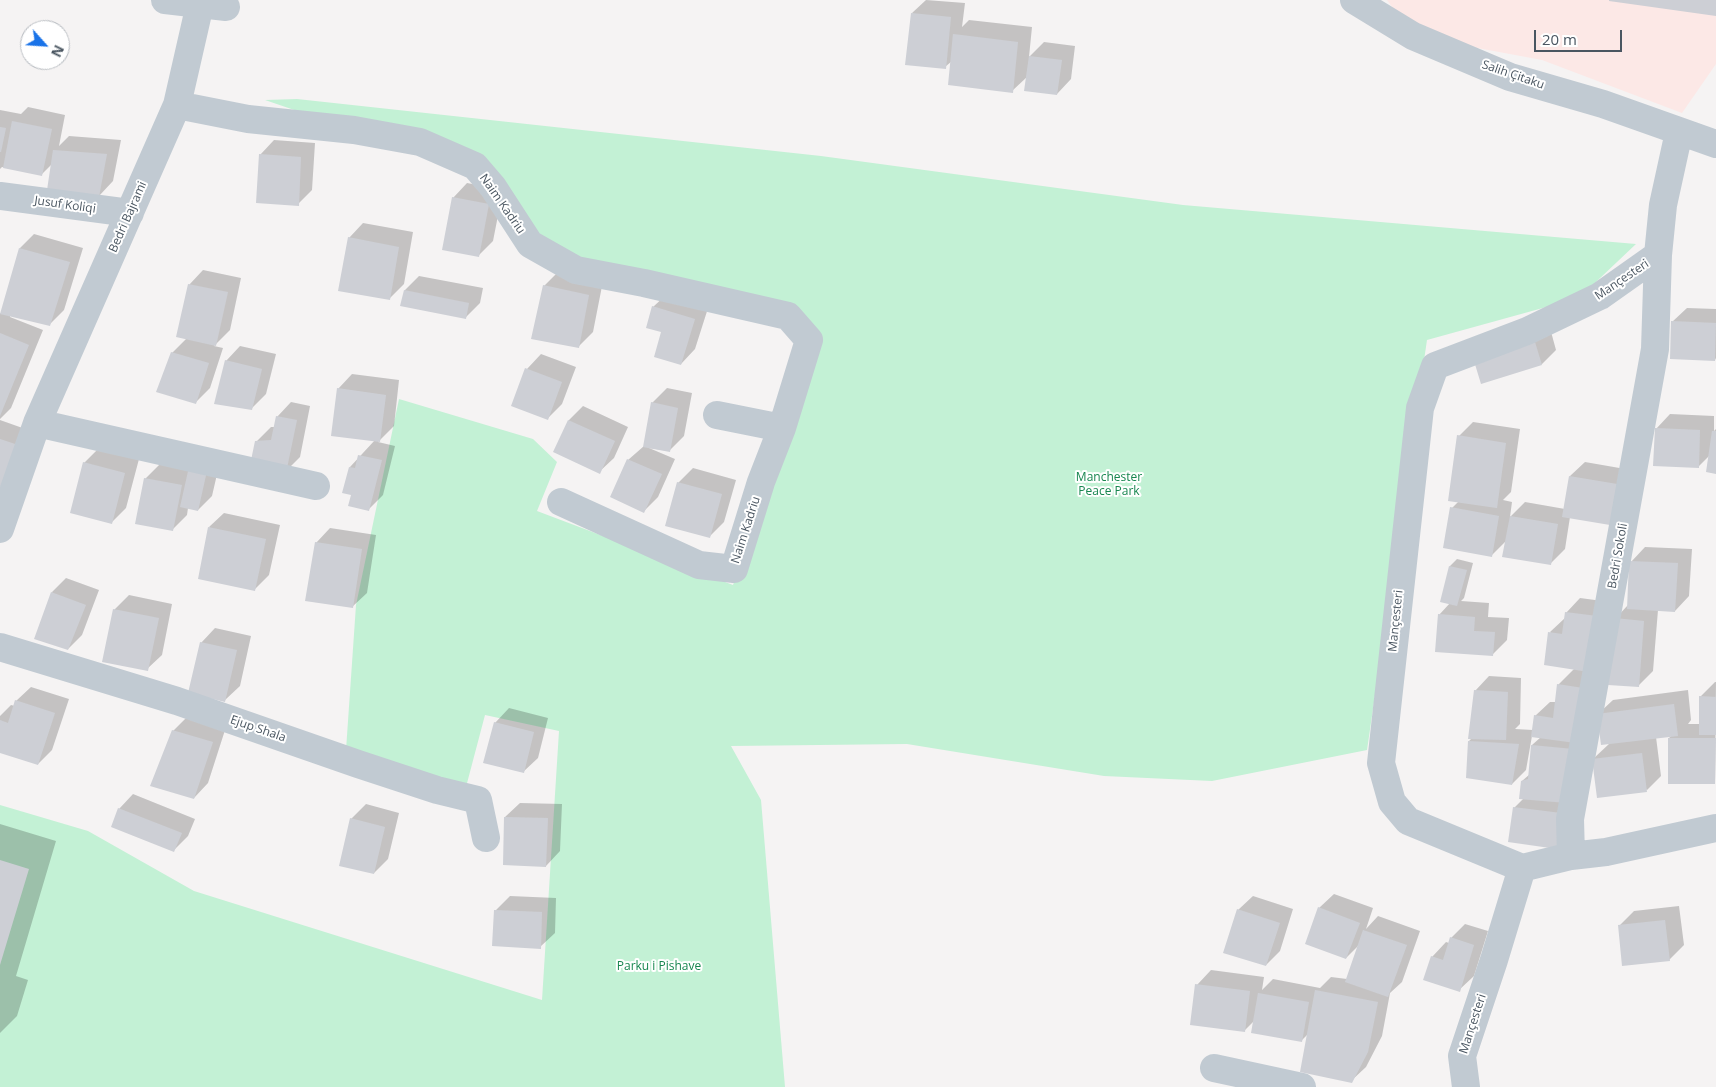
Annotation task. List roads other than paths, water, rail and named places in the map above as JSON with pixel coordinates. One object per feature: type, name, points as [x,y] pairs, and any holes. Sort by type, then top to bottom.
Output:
[{"type":"street","points":[[165,0],[209,4]]},
{"type":"street","name":"Salih Çitaku","points":[[1354,0],[1413,36],[1510,77],[1603,104],[1716,144]]},
{"type":"street","name":"Bedri Bajrami","points":[[0,529],[37,424],[177,105],[209,4]]},
{"type":"street","name":"Naim Kadriu","points":[[177,105],[248,119],[354,130],[420,142],[475,166],[493,187],[530,244],[576,270],[644,283],[788,316],[809,340],[782,428],[761,482],[734,569],[699,565],[561,502]]},
{"type":"street","name":"Mançesteri","points":[[1460,1081],[1462,1056],[1522,868],[1408,821],[1392,802],[1381,763],[1420,408],[1435,366],[1527,331],[1600,296],[1658,256],[1664,204],[1679,132]]},
{"type":"street","name":"Jusuf Koliqi","points":[[0,196],[130,214]]},
{"type":"street","name":"Bedri Sokoli","points":[[1571,856],[1570,819],[1655,349],[1658,256]]},
{"type":"street","points":[[717,415],[782,428]]},
{"type":"street","points":[[37,424],[316,486]]},
{"type":"street","name":"Ejup Shala","points":[[0,647],[177,701],[437,790],[478,800],[486,838]]},
{"type":"street","points":[[1522,868],[1571,856],[1606,852],[1716,828]]},
{"type":"street","points":[[1214,1068],[1302,1087]]},
{"type":"park label","name":"Manchester Peace Park","points":[[1109,485]]},
{"type":"park label","name":"Parku i Pishave","points":[[659,967]]}]
